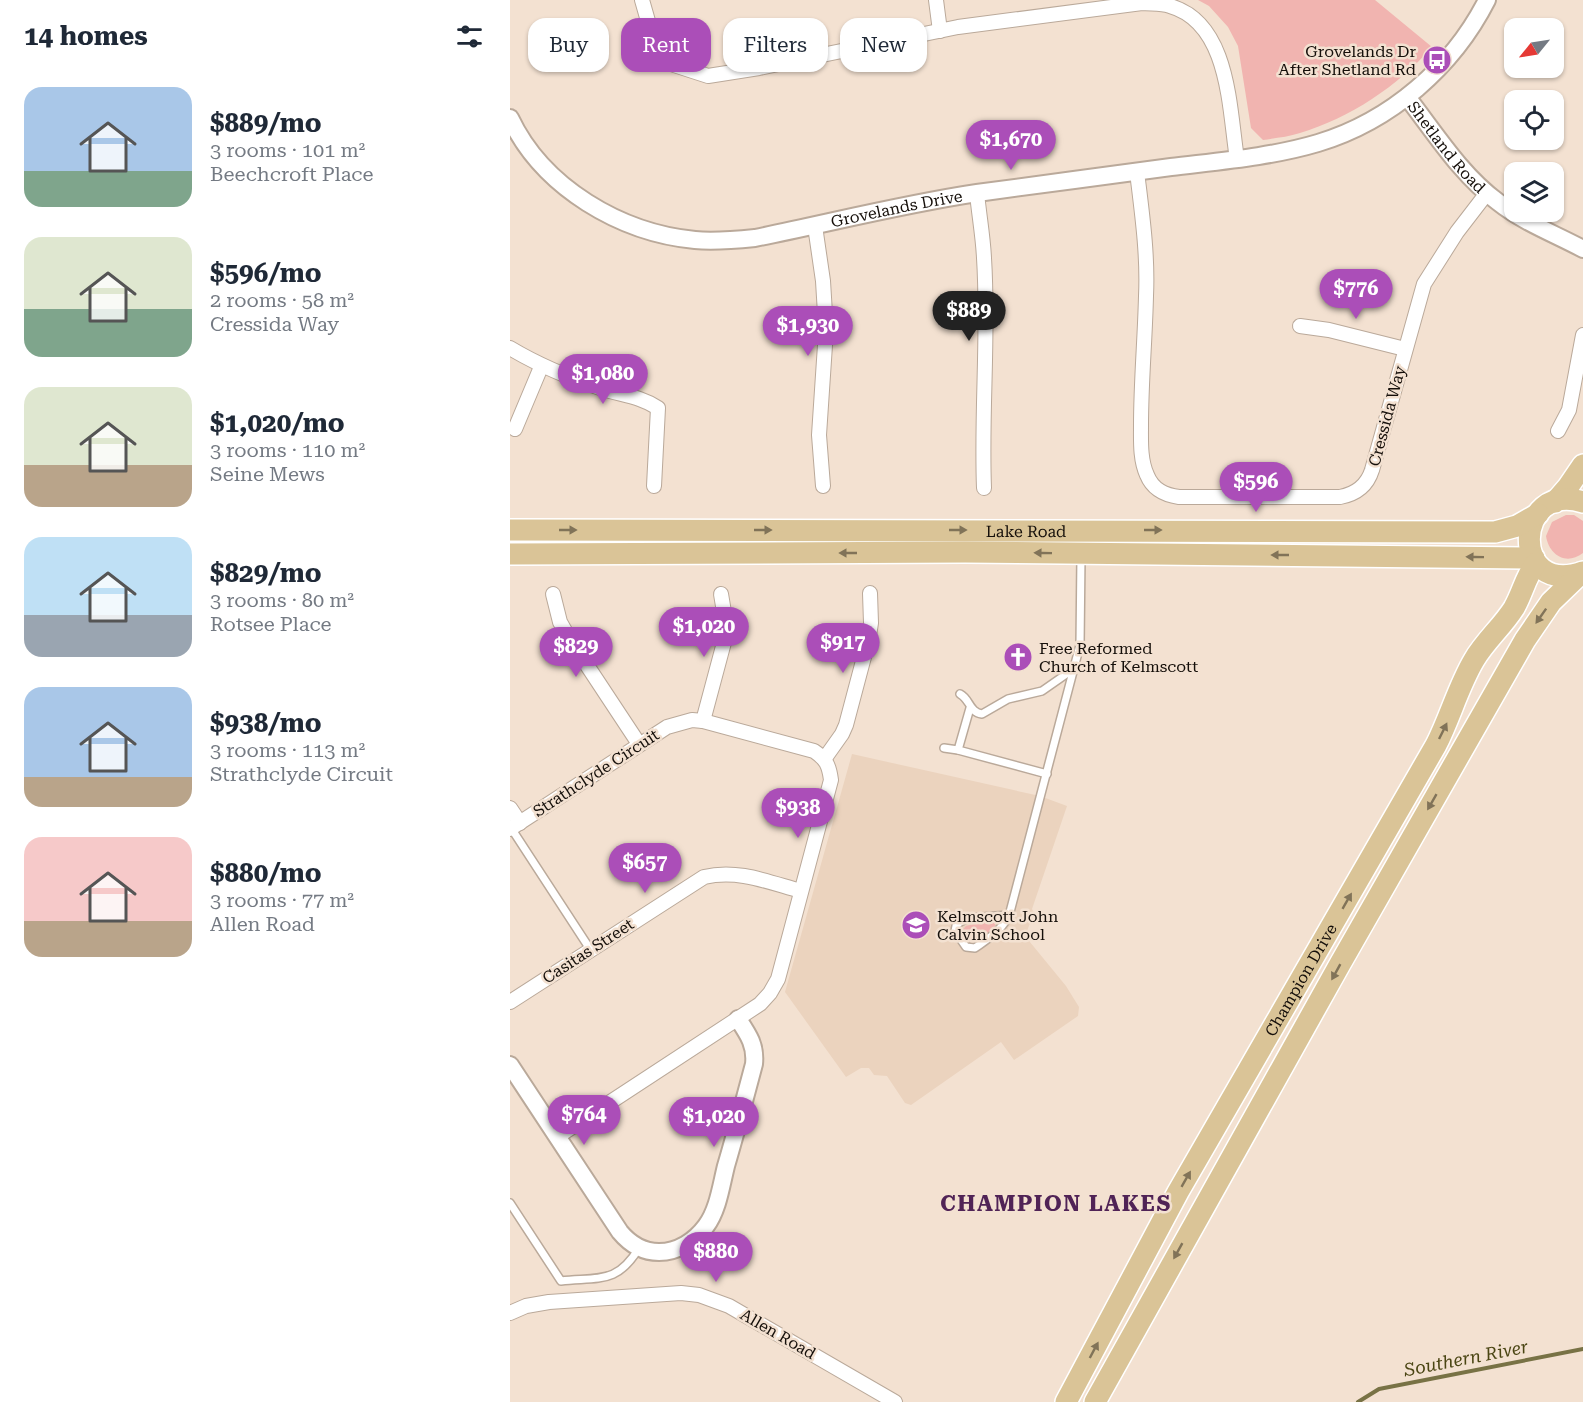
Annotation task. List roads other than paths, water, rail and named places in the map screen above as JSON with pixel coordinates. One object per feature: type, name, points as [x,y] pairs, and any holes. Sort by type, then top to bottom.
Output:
[{"type":"main road","points":[[1582,573],[1557,575],[1546,570],[1535,560],[1529,547],[1529,533],[1547,508],[1568,487],[1583,465]]},
{"type":"main road","points":[[1547,508],[1569,499],[1583,502]]},
{"type":"main road","name":"Lake Road","points":[[510,530],[1495,532],[1517,526],[1547,508]]},
{"type":"main road","points":[[1081,554],[1082,530]]},
{"type":"main road","name":"Lake Road","points":[[510,554],[953,552],[1535,560]]},
{"type":"main road","name":"Champion Drive","points":[[1066,1402],[1178,1192],[1436,746],[1470,667],[1512,610],[1522,593],[1526,577],[1535,560]]},
{"type":"main road","name":"Champion Drive","points":[[1095,1402],[1328,985],[1525,640],[1551,602],[1582,573]]},
{"type":"street","points":[[642,0],[654,42],[674,65],[708,76],[759,68],[940,31],[1090,5],[1142,3],[1170,6],[1195,18],[1214,42],[1224,75],[1237,159]]},
{"type":"street","points":[[936,0],[940,31]]},
{"type":"street","name":"Grovelands Drive","points":[[512,129],[542,164],[577,195],[614,218],[651,232],[696,240],[755,238],[933,200],[1237,159],[1319,142],[1354,128],[1407,97],[1455,50],[1487,0]]},
{"type":"street","name":"Shetland Road","points":[[1407,97],[1472,179],[1487,193],[1510,210],[1583,249]]},
{"type":"street","name":"Cressida Way","points":[[1137,172],[1143,223],[1147,294],[1141,389],[1141,442],[1147,476],[1160,492],[1179,496],[1340,497],[1356,492],[1368,480],[1372,470],[1421,292],[1428,276],[1457,232],[1487,193]]},
{"type":"street","points":[[977,193],[984,269],[982,440],[984,488]]},
{"type":"street","points":[[815,226],[823,281],[826,330],[819,435],[823,486]]},
{"type":"street","points":[[1300,326],[1329,330],[1405,349]]},
{"type":"street","points":[[1558,431],[1569,410],[1583,334]]},
{"type":"street","points":[[510,348],[541,367],[602,389],[646,400],[658,408],[654,486]]},
{"type":"street","points":[[515,429],[541,367]]},
{"type":"street","points":[[557,1137],[738,1019],[760,1004],[770,993],[778,979],[831,780],[825,758],[842,734],[870,632],[870,593]]},
{"type":"street","points":[[553,594],[560,622],[569,638],[639,744]]},
{"type":"street","points":[[703,721],[726,635],[721,594]]},
{"type":"street","name":"Strathclyde Circuit","points":[[513,827],[667,727],[692,720],[811,750],[825,758]]},
{"type":"street","points":[[510,808],[513,827]]},
{"type":"street","name":"Casitas Street","points":[[510,1002],[704,877],[726,873],[739,874],[801,891]]},
{"type":"street","points":[[510,1065],[627,1241],[651,1252],[676,1249],[697,1236],[714,1213],[754,1064],[753,1043],[738,1019]]},
{"type":"street","name":"Allen Road","points":[[510,1313],[526,1306],[549,1302],[681,1293],[699,1295],[729,1306],[895,1402]]},
{"type":"lane","points":[[1009,915],[963,920],[956,926],[955,932],[962,944],[972,949],[997,932],[1009,915],[1075,668],[1081,633],[1081,554]]},
{"type":"lane","points":[[960,694],[970,708],[982,714],[1014,697],[1042,691],[1075,668]]},
{"type":"lane","points":[[958,750],[970,708]]},
{"type":"lane","points":[[944,748],[1047,774]]},
{"type":"lane","points":[[513,827],[590,949]]},
{"type":"lane","points":[[510,1203],[561,1281],[611,1276],[630,1263],[639,1248]]},
{"type":"waterway","name":"Southern River","points":[[1358,1402],[1379,1389],[1583,1349]]},
{"type":"place","name":"Grovelands Dr After Shetland Rd","points":[[1437,60]]},
{"type":"place","name":"Free Reformed Church of Kelmscott","points":[[1018,657]]},
{"type":"place","name":"Kelmscott John Calvin School","points":[[916,925]]},
{"type":"district","name":"CHAMPION LAKES","points":[[1056,1203]]}]
